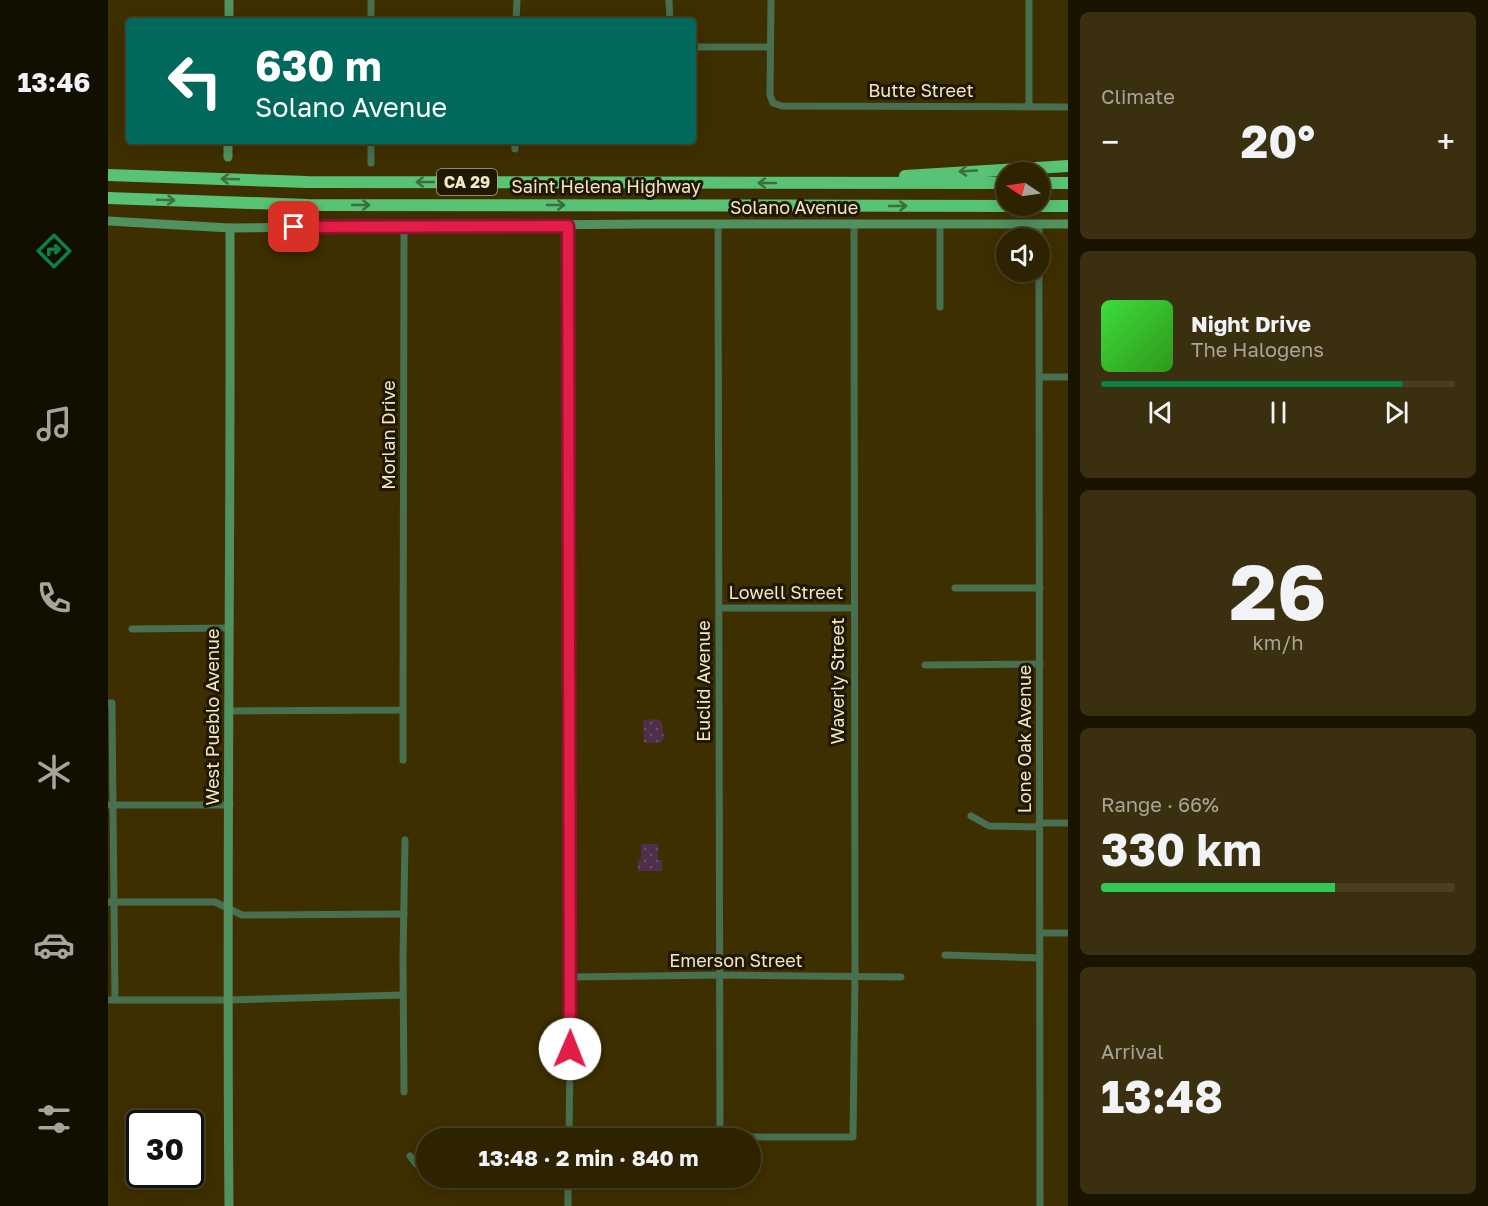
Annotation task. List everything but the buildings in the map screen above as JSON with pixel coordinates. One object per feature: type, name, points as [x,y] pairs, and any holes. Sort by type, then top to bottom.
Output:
[{"type":"highway","points":[[826,183],[942,172],[1068,166]]},
{"type":"highway","name":"Saint Helena Highway","points":[[108,175],[318,182],[996,183]]},
{"type":"highway","points":[[1050,183],[1068,183]]},
{"type":"highway","name":"Saint Helena Highway","points":[[108,198],[308,206],[1068,206]]},
{"type":"street","points":[[229,0],[229,18]]},
{"type":"street","points":[[371,0],[371,18]]},
{"type":"street","points":[[516,18],[517,0]]},
{"type":"street","points":[[669,0],[669,18]]},
{"type":"street","points":[[696,47],[770,47],[771,0]]},
{"type":"street","points":[[1029,0],[1029,106]]},
{"type":"street","name":"Butte Street","points":[[770,47],[770,95],[773,104],[782,106],[1068,107]]},
{"type":"street","points":[[228,144],[228,157]]},
{"type":"street","points":[[371,144],[371,163]]},
{"type":"street","name":"Solano Avenue","points":[[108,221],[231,228],[1068,224]]},
{"type":"street","points":[[940,224],[940,307]]},
{"type":"street","name":"Euclid Avenue","points":[[718,225],[720,1137],[853,1137]]},
{"type":"street","name":"Waverly Street","points":[[853,1137],[855,976],[854,225]]},
{"type":"street","name":"Morlan Drive","points":[[403,760],[404,226]]},
{"type":"street","points":[[568,226],[571,977],[569,1128]]},
{"type":"street","name":"West Pueblo Avenue","points":[[229,1206],[227,1000],[230,805],[231,228]]},
{"type":"street","name":"Lone Oak Avenue","points":[[1040,282],[1040,1206]]},
{"type":"street","points":[[1040,377],[1068,377]]},
{"type":"street","points":[[955,588],[1040,588]]},
{"type":"street","name":"Lowell Street","points":[[719,608],[853,608]]},
{"type":"street","points":[[132,628],[229,628]]},
{"type":"street","points":[[925,665],[1040,664]]},
{"type":"street","points":[[108,703],[112,703],[112,1000],[227,1000],[402,995]]},
{"type":"street","points":[[229,711],[404,710]]},
{"type":"street","points":[[111,805],[230,805]]},
{"type":"street","points":[[971,816],[989,826],[1068,823]]},
{"type":"street","points":[[404,1092],[402,995],[405,840]]},
{"type":"street","points":[[112,902],[215,902],[242,915],[404,914]]},
{"type":"street","points":[[1040,933],[1068,933]]},
{"type":"street","points":[[945,955],[1040,958]]},
{"type":"street","name":"Emerson Street","points":[[571,977],[721,975],[901,977]]},
{"type":"street","points":[[410,1156],[416,1164]]},
{"type":"street","points":[[568,1188],[568,1206]]},
{"type":"shaded area","points":[[658,719],[662,723],[664,737],[661,743],[644,743],[643,720]]},
{"type":"shaded area","points":[[641,844],[658,844],[658,860],[662,860],[662,871],[638,871]]},
{"type":"route","points":[[294,227],[568,226],[570,1049]]}]
